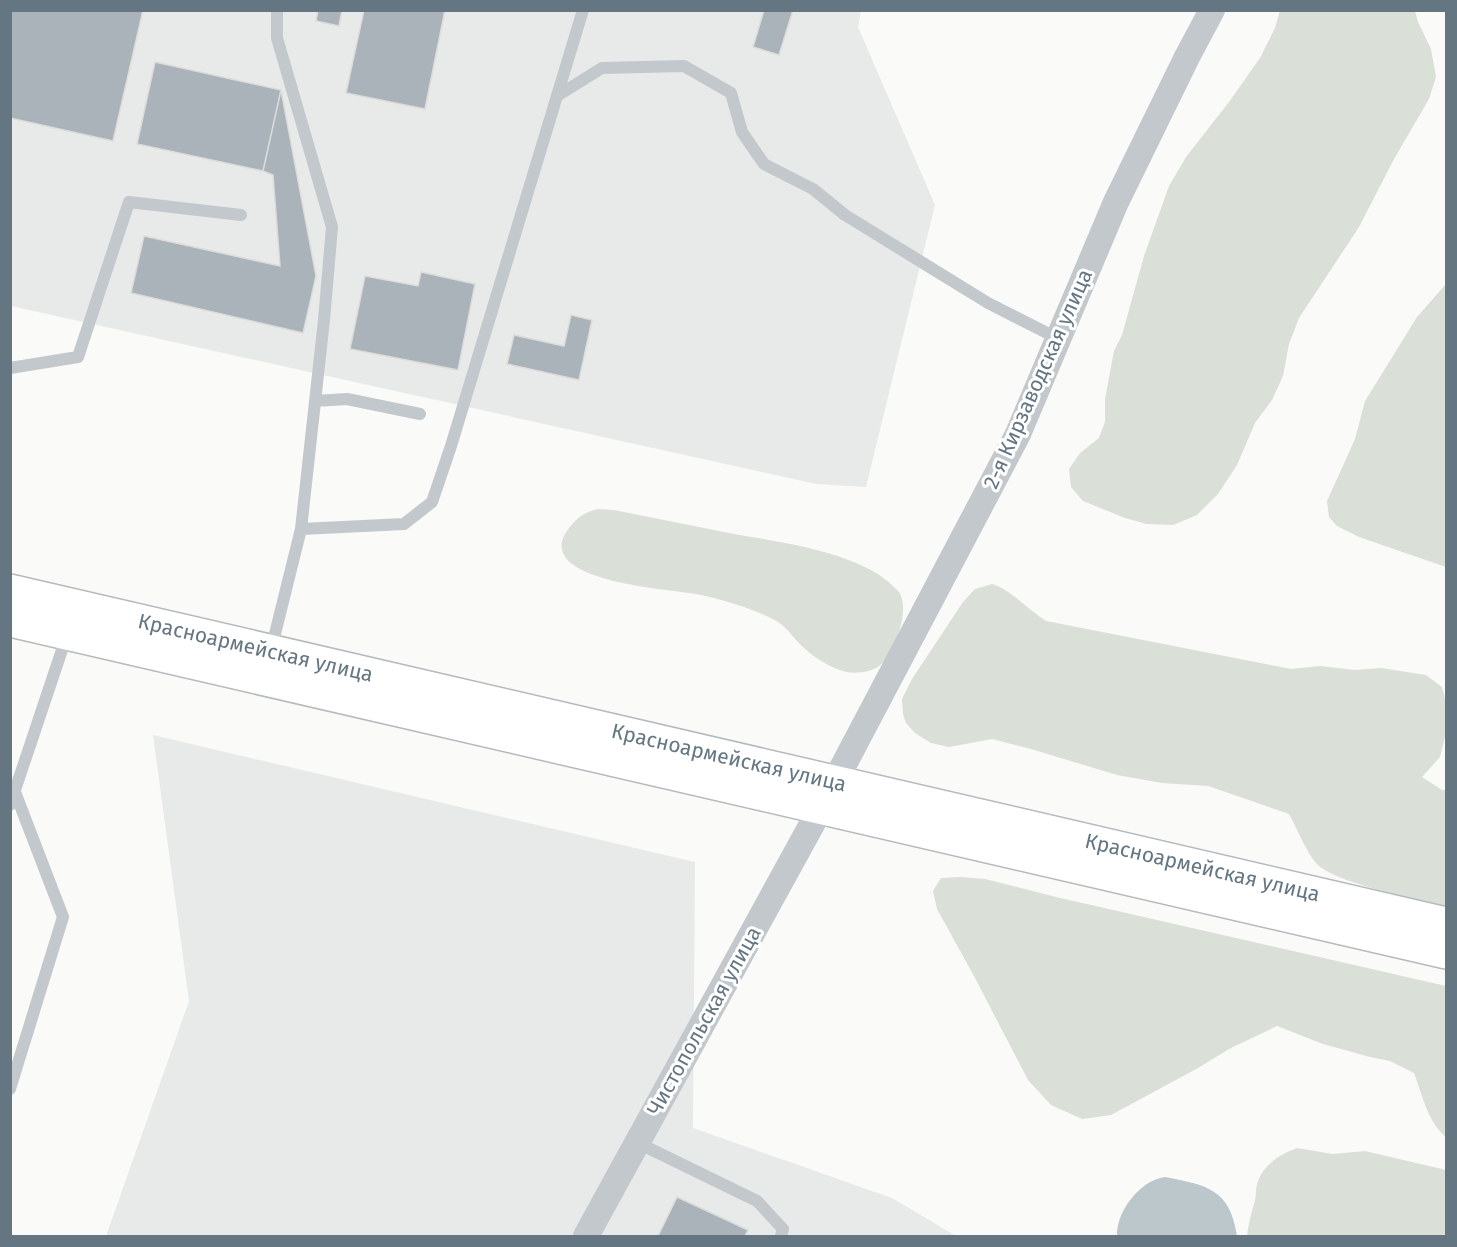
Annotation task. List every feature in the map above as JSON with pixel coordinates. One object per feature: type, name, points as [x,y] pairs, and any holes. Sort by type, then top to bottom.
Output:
[{"type":"main road","name":"Красноармейская улица","points":[[10,591],[270,651],[1446,952]]},
{"type":"main road","name":"Красноармейская улица","points":[[10,620],[1446,924]]},
{"type":"street","name":"2-я Кирзаводская улица","points":[[829,794],[1018,434],[1116,202],[1212,10]]},
{"type":"street","name":"Чистопольская улица","points":[[586,1236],[829,794]]},
{"type":"lane","points":[[270,651],[301,529],[332,227],[278,38],[278,10]]},
{"type":"lane","points":[[301,529],[404,524],[432,502],[452,446],[583,10]]},
{"type":"lane","points":[[557,96],[602,68],[684,66],[730,93],[742,132],[764,164],[813,189],[845,215],[988,303],[1059,339]]},
{"type":"lane","points":[[10,368],[78,357],[129,202],[241,215]]},
{"type":"lane","points":[[315,401],[347,399],[420,414]]},
{"type":"lane","points":[[10,805],[68,633]]},
{"type":"lane","points":[[10,1089],[63,917],[15,792]]},
{"type":"lane","points":[[636,1142],[757,1201],[783,1229],[781,1236]]},
{"type":"shaded area","points":[[1280,10],[1415,11],[1431,49],[1436,77],[1429,99],[1394,159],[1359,227],[1299,318],[1289,344],[1283,376],[1272,400],[1255,423],[1237,465],[1218,494],[1197,515],[1173,525],[1147,524],[1125,518],[1083,501],[1071,487],[1069,469],[1080,453],[1099,438],[1105,422],[1105,399],[1114,351],[1122,335],[1144,256],[1169,186],[1186,157],[1260,58],[1275,28]]},
{"type":"shaded area","points":[[11,11],[861,11],[858,27],[935,205],[866,487],[816,484],[11,306]]},
{"type":"shaded area","points":[[1446,284],[1446,567],[1359,537],[1337,526],[1329,517],[1327,501],[1355,439],[1365,401],[1417,317]]},
{"type":"shaded area","points":[[598,509],[614,510],[795,545],[843,558],[865,567],[883,578],[898,591],[902,598],[902,620],[895,643],[883,662],[876,668],[856,673],[841,671],[810,654],[781,624],[753,610],[696,594],[633,585],[584,571],[568,560],[562,546],[569,528],[575,521],[585,513]]},
{"type":"shaded area","points":[[992,584],[1000,587],[1046,621],[1291,669],[1320,666],[1355,670],[1381,668],[1426,675],[1442,687],[1446,703],[1446,733],[1440,757],[1422,777],[1442,790],[1446,790],[1446,906],[1357,884],[1325,870],[1312,858],[1289,814],[1208,786],[1162,783],[1117,775],[992,739],[949,747],[931,743],[915,733],[906,723],[902,699],[912,679],[963,602],[975,589]]},
{"type":"shaded area","points":[[153,735],[695,862],[693,1128],[892,1198],[956,1236],[106,1236],[189,1001]]},
{"type":"shaded area","points":[[941,878],[985,879],[1446,986],[1446,1137],[1430,1116],[1414,1073],[1390,1061],[1323,1044],[1277,1026],[1229,1049],[1111,1115],[1082,1119],[1051,1105],[1028,1080],[937,909],[933,891]]},
{"type":"shaded area","points":[[1297,1148],[1333,1154],[1365,1151],[1446,1170],[1446,1236],[1247,1236],[1257,1184],[1261,1175],[1274,1160]]},
{"type":"shaded area","points":[[1165,1177],[1193,1183],[1214,1192],[1229,1208],[1237,1236],[1117,1236],[1121,1217],[1131,1199],[1147,1184]]},
{"type":"building","points":[[10,10],[143,10],[113,141],[10,118]]},
{"type":"building","points":[[318,10],[342,10],[339,26],[316,21]]},
{"type":"building","points":[[364,10],[445,10],[425,109],[346,93]]},
{"type":"building","points":[[764,10],[793,10],[779,55],[753,47]]},
{"type":"building","points":[[155,62],[281,90],[263,171],[137,144]]},
{"type":"building","points":[[281,90],[316,276],[303,333],[131,293],[144,236],[280,266],[273,175],[263,171]]},
{"type":"building","points":[[421,272],[475,284],[458,370],[350,349],[365,276],[418,286]]},
{"type":"building","points":[[571,315],[592,320],[579,380],[507,364],[514,335],[564,346]]},
{"type":"building","points":[[677,1197],[748,1230],[745,1236],[658,1236]]}]
